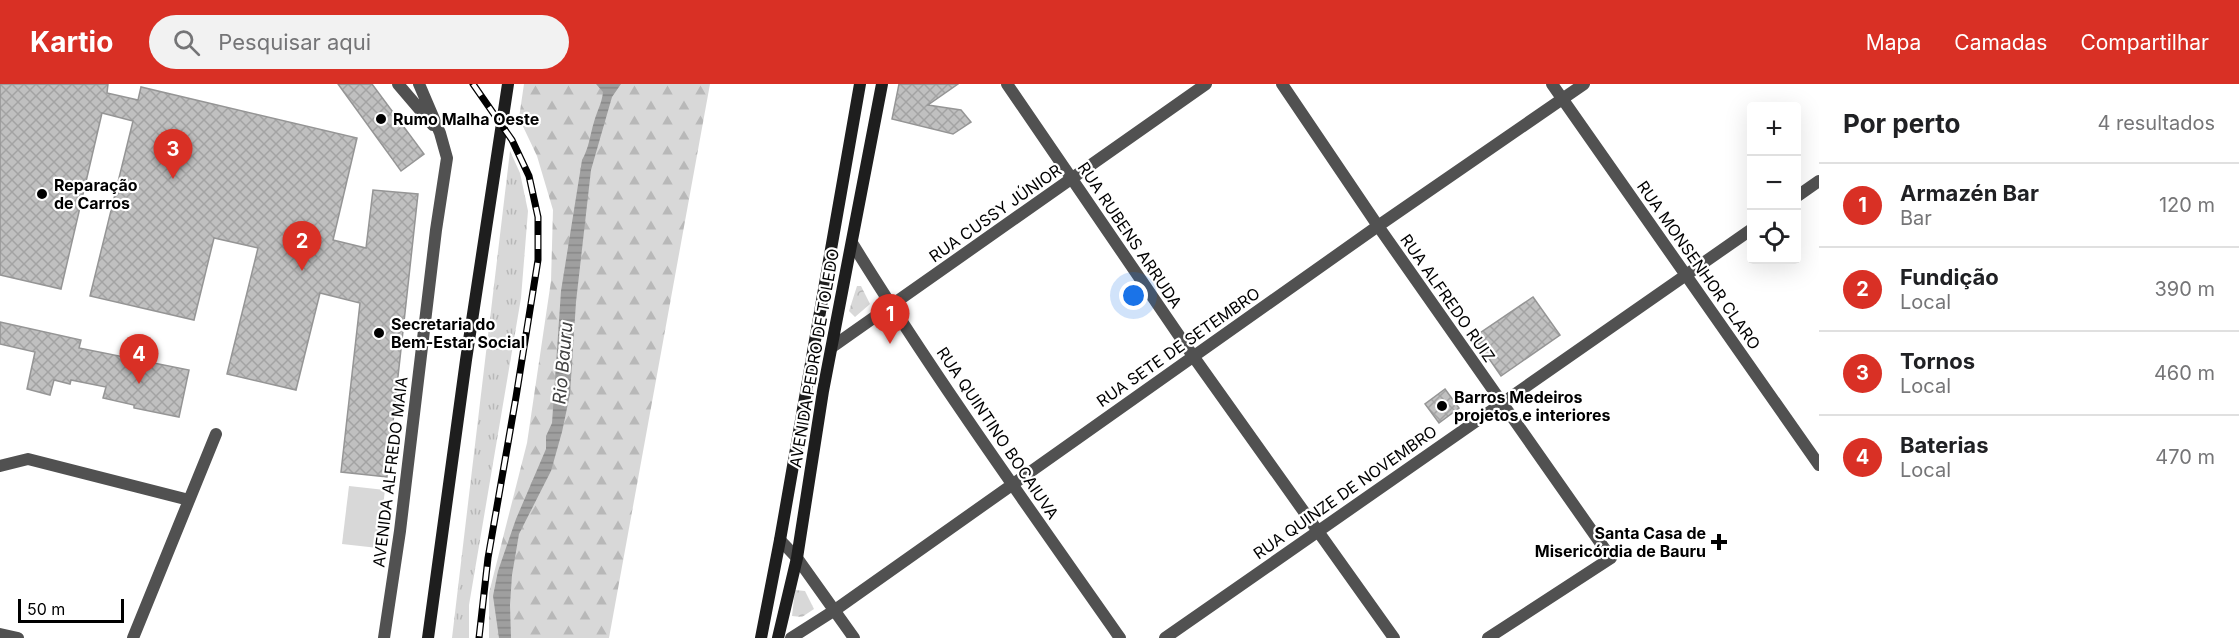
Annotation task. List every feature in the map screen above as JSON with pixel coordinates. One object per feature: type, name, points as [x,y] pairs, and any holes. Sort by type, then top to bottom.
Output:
[{"type":"main road","points":[[428,638],[466,360],[508,84]]},
{"type":"main road","name":"AVENIDA PEDRO DE TOLEDO","points":[[761,638],[860,84]]},
{"type":"main road","name":"AVENIDA PEDRO DE TOLEDO","points":[[778,638],[797,558],[823,392],[882,84]]},
{"type":"main road","points":[[806,388],[823,392]]},
{"type":"street","name":"AVENIDA ALFREDO MAIA","points":[[398,84],[440,133]]},
{"type":"street","name":"AVENIDA ALFREDO MAIA","points":[[384,638],[400,531],[436,230],[447,158],[440,133],[418,84]]},
{"type":"street","name":"RUA RUBENS ARRUDA","points":[[1007,84],[1193,356],[1394,638]]},
{"type":"street","name":"RUA CUSSY JÚNIOR","points":[[832,346],[1206,84]]},
{"type":"street","name":"RUA ALFREDO RUIZ","points":[[1282,84],[1378,226],[1611,558],[1488,638]]},
{"type":"street","name":"RUA MONSENHOR CLARO","points":[[1552,84],[1819,465]]},
{"type":"street","name":"RUA SETE DE SETEMBRO","points":[[791,638],[1584,84]]},
{"type":"street","points":[[1801,194],[1819,181]]},
{"type":"street","name":"RUA QUINZE DE NOVEMBRO","points":[[1165,638],[1747,233]]},
{"type":"street","name":"RUA QUINTINO BOCAIUVA","points":[[852,243],[891,306],[1120,638]]},
{"type":"street","points":[[133,638],[216,434]]},
{"type":"street","points":[[0,466],[28,459],[189,500]]},
{"type":"street","points":[[780,540],[797,558],[854,638]]},
{"type":"street","points":[[0,634],[18,638]]},
{"type":"green space","points":[[524,84],[710,84],[609,638],[489,638],[489,593],[527,443],[551,281],[553,210],[537,156],[519,118]]},
{"type":"green space","points":[[510,151],[520,173],[528,211],[521,298],[469,605],[469,638],[452,638]]},
{"type":"green space","points":[[857,286],[861,286],[870,304],[855,317],[849,311]]},
{"type":"green space","points":[[349,486],[385,490],[378,548],[342,544]]},
{"type":"green space","points":[[795,590],[805,591],[814,609],[802,617],[792,616]]},
{"type":"water","name":"Rio Bauru","points":[[596,84],[621,84],[612,97],[591,170],[576,302],[570,394],[551,471],[519,534],[512,575],[511,638],[499,638],[493,596],[498,571],[516,519],[546,449],[546,436],[552,423],[561,291],[582,160],[603,92]]},
{"type":"building","points":[[0,84],[108,84],[107,93],[138,100],[141,87],[357,138],[333,240],[366,248],[373,190],[418,194],[387,477],[341,472],[360,303],[320,293],[296,390],[227,374],[258,248],[214,238],[194,320],[90,296],[133,121],[102,113],[61,289],[0,275]]},
{"type":"building","name":"Rumo Malha Oeste","points":[[338,84],[372,84],[424,154],[401,171]]},
{"type":"building","points":[[899,84],[958,84],[928,105],[961,110],[971,122],[953,134],[892,119]]},
{"type":"building","points":[[1533,297],[1560,335],[1501,376],[1474,337]]},
{"type":"building","points":[[0,322],[81,340],[79,348],[189,370],[179,417],[134,408],[134,405],[103,398],[106,387],[71,380],[70,384],[54,380],[50,395],[27,389],[35,352],[0,344]]},
{"type":"building","name":"Barros Medeiros projetos e interiores","points":[[1445,389],[1459,408],[1439,423],[1425,404]]},
{"type":"railway","points":[[473,84],[512,140],[529,176],[538,217],[538,260],[488,558],[479,638]]},
{"type":"place","name":"Rumo Malha Oeste","points":[[381,119]]},
{"type":"place","name":"Tornos","points":[[173,179]]},
{"type":"place","name":"Reparação de Carros","points":[[42,194]]},
{"type":"place","name":"Fundição","points":[[302,271]]},
{"type":"place","name":"Secretaria do Bem-Estar Social","points":[[379,333]]},
{"type":"place","name":"Armazén Bar","points":[[890,344]]},
{"type":"place","name":"Baterias","points":[[139,384]]},
{"type":"place","name":"Barros Medeiros projetos e interiores","points":[[1442,406]]},
{"type":"place","name":"Santa Casa de Misericórdia de Bauru","points":[[1719,542]]}]
